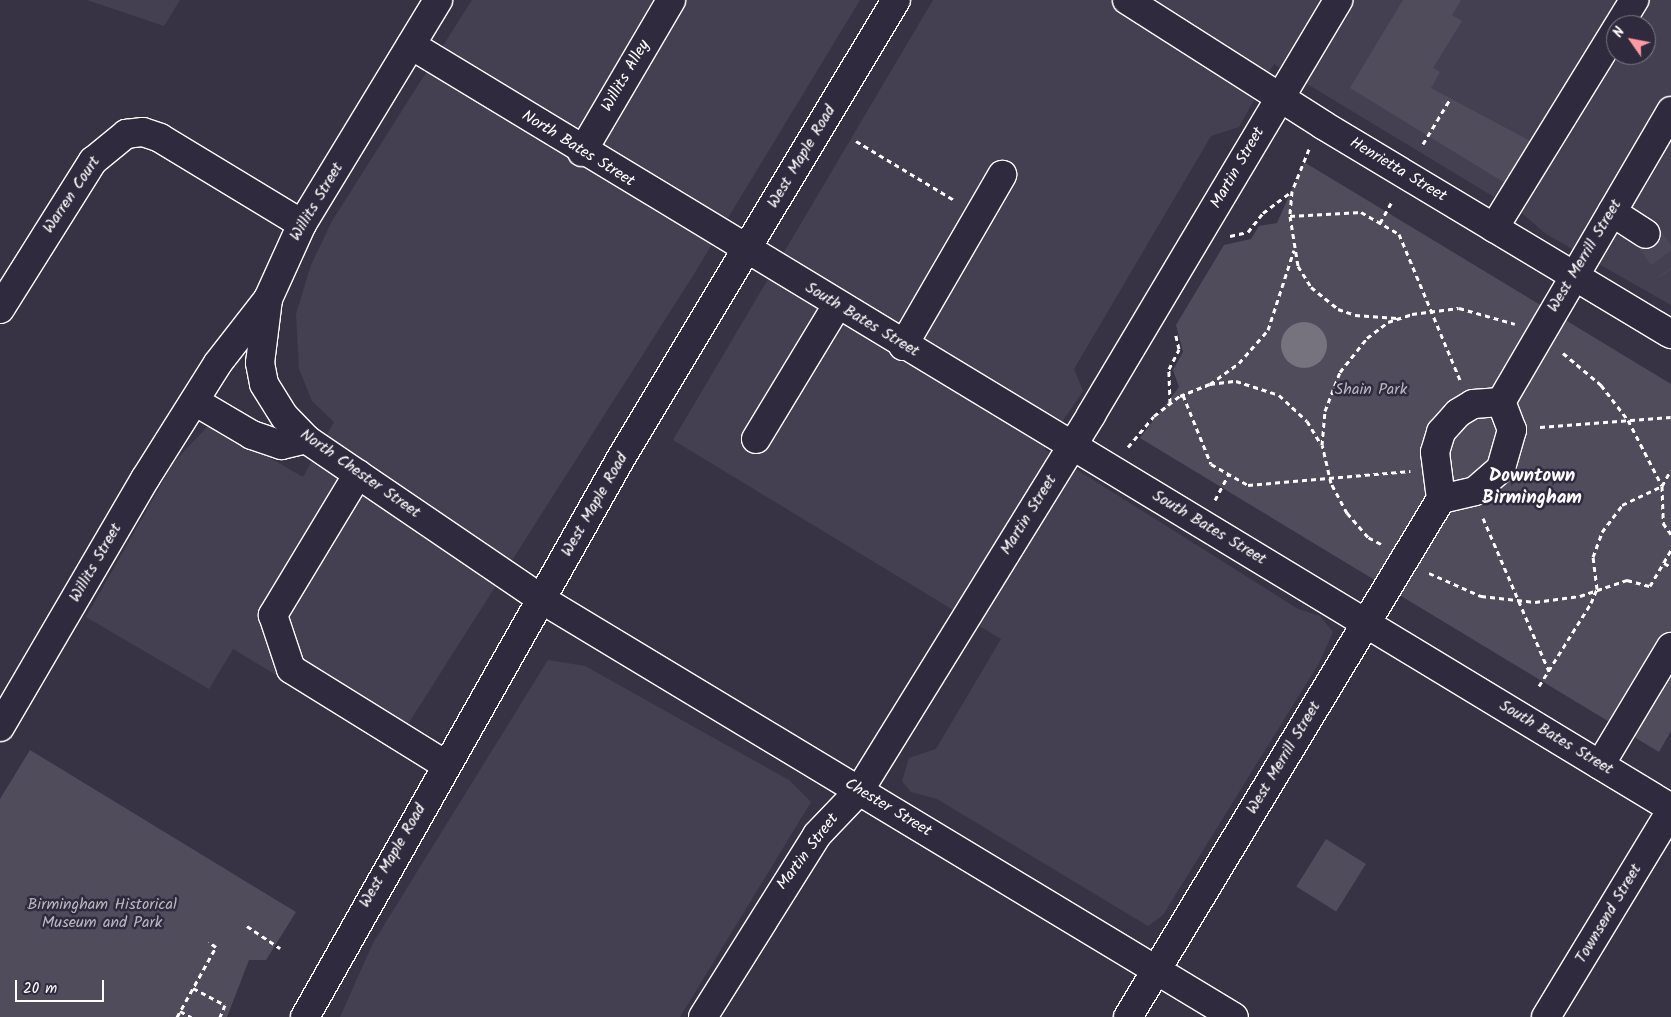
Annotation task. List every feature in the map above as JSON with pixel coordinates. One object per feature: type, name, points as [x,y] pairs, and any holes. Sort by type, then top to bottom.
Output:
[{"type":"street","name":"Willits Street","points":[[0,727],[145,479],[196,402],[218,363],[268,299],[302,224],[438,0]]},
{"type":"street","name":"Willits Alley","points":[[582,152],[670,0]]},
{"type":"street","name":"West Maple Road","points":[[305,1017],[446,765],[542,599],[896,0]]},
{"type":"street","name":"Henrietta Street","points":[[1127,0],[1280,98],[1573,276],[1669,329]]},
{"type":"street","name":"Martin Street","points":[[703,1017],[817,835],[859,791],[1072,446],[1338,0]]},
{"type":"street","points":[[1494,228],[1634,0]]},
{"type":"street","name":"North Bates Street","points":[[411,45],[582,152],[746,251]]},
{"type":"street","name":"West Merrill Street","points":[[1501,402],[1573,276],[1671,112]]},
{"type":"street","name":"Warren Court","points":[[0,309],[93,161],[126,134],[143,132],[160,138],[302,224]]},
{"type":"street","points":[[904,346],[1002,175]]},
{"type":"street","points":[[1612,212],[1646,234]]},
{"type":"street","name":"South Bates Street","points":[[746,251],[1671,809]]},
{"type":"street","name":"North Chester Street","points":[[268,299],[260,363],[264,384],[285,417],[306,439],[542,599]]},
{"type":"street","points":[[756,439],[836,305]]},
{"type":"street","points":[[196,402],[252,435],[281,445],[306,439]]},
{"type":"street","points":[[1501,402],[1512,430],[1501,468],[1472,492],[1441,499],[1435,468],[1442,432],[1470,406],[1501,402]]},
{"type":"street","points":[[358,474],[274,615],[291,669],[446,765]]},
{"type":"street","name":"West Merrill Street","points":[[1128,1017],[1364,623],[1441,499]]},
{"type":"street","name":"Chester Street","points":[[542,599],[1234,1017]]},
{"type":"street","points":[[1600,765],[1671,647]]},
{"type":"street","name":"Townsend Street","points":[[1546,1017],[1671,809]]},
{"type":"path","points":[[1423,144],[1450,99]]},
{"type":"path","points":[[1314,140],[1292,191],[1290,216],[1298,266],[1325,301],[1355,316],[1400,318]]},
{"type":"path","points":[[856,141],[948,197]]},
{"type":"path","points":[[1224,238],[1248,232],[1263,213],[1292,191]]},
{"type":"path","points":[[1290,216],[1361,212],[1399,234],[1470,406]]},
{"type":"path","points":[[1125,454],[1140,429],[1170,403],[1183,395],[1210,384],[1238,363],[1268,330],[1281,301],[1295,247]]},
{"type":"path","points":[[1170,403],[1168,369],[1179,349],[1174,330]]},
{"type":"path","points":[[1210,384],[1236,381],[1272,391],[1307,421],[1322,445]]},
{"type":"path","points":[[1183,395],[1212,464],[1248,485],[1435,468]]},
{"type":"path","points":[[1512,430],[1671,417]]},
{"type":"path","points":[[1671,470],[1662,486],[1663,523],[1671,534]]},
{"type":"path","points":[[1539,686],[1597,589],[1593,557],[1611,517],[1631,496],[1662,486]]},
{"type":"path","points":[[1472,492],[1549,672]]},
{"type":"path","points":[[1597,589],[1627,580],[1650,586],[1671,550]]},
{"type":"path","points":[[1664,563],[1671,567]]},
{"type":"path","points":[[247,926],[280,948]]},
{"type":"path","points":[[177,1017],[216,946],[209,942]]},
{"type":"path","points":[[193,988],[225,1004],[219,1017]]},
{"type":"path","points":[[180,1011],[191,1017]]},
{"type":"shaded area","points":[[87,0],[180,0],[164,26]]},
{"type":"shaded area","points":[[472,0],[860,0],[694,274],[394,746],[233,649],[209,689],[86,617],[174,462],[207,427],[223,431],[303,477],[334,422],[312,401],[299,369],[296,314],[311,265],[332,221]]},
{"type":"shaded area","points":[[933,0],[1671,0],[1671,305],[1546,234],[1524,215],[1274,64],[1239,127],[1211,136],[1074,369],[1083,391],[1044,449],[1298,609],[1320,616],[1333,632],[1319,663],[1163,915],[1148,926],[937,799],[911,792],[902,781],[909,758],[936,749],[1001,639],[673,440]]},
{"type":"shaded area","points":[[1304,322],[1317,326],[1323,332],[1327,345],[1323,358],[1317,364],[1304,368],[1291,364],[1285,358],[1281,345],[1285,332],[1291,326]]},
{"type":"shaded area","points":[[548,660],[585,666],[789,780],[811,802],[680,1017],[340,1017],[373,943]]},
{"type":"green space","points":[[1403,0],[1461,0],[1452,15],[1462,21],[1433,68],[1440,72],[1431,88],[1530,141],[1505,183],[1350,88]]},
{"type":"green space","name":"Shain Park","points":[[1304,162],[1671,384],[1671,731],[1659,752],[1140,438],[1179,387],[1173,370],[1183,352],[1176,325],[1224,245],[1251,239],[1259,226],[1277,223]]},
{"type":"green space","name":"Birmingham Historical Museum and Park","points":[[30,750],[296,912],[266,960],[249,960],[227,1017],[0,1017],[0,799]]},
{"type":"green space","points":[[1326,839],[1366,864],[1336,911],[1296,886]]},
{"type":"tunnel","points":[[1646,234],[1671,269]]},
{"type":"district","name":"Downtown Birmingham","points":[[1532,488]]}]
